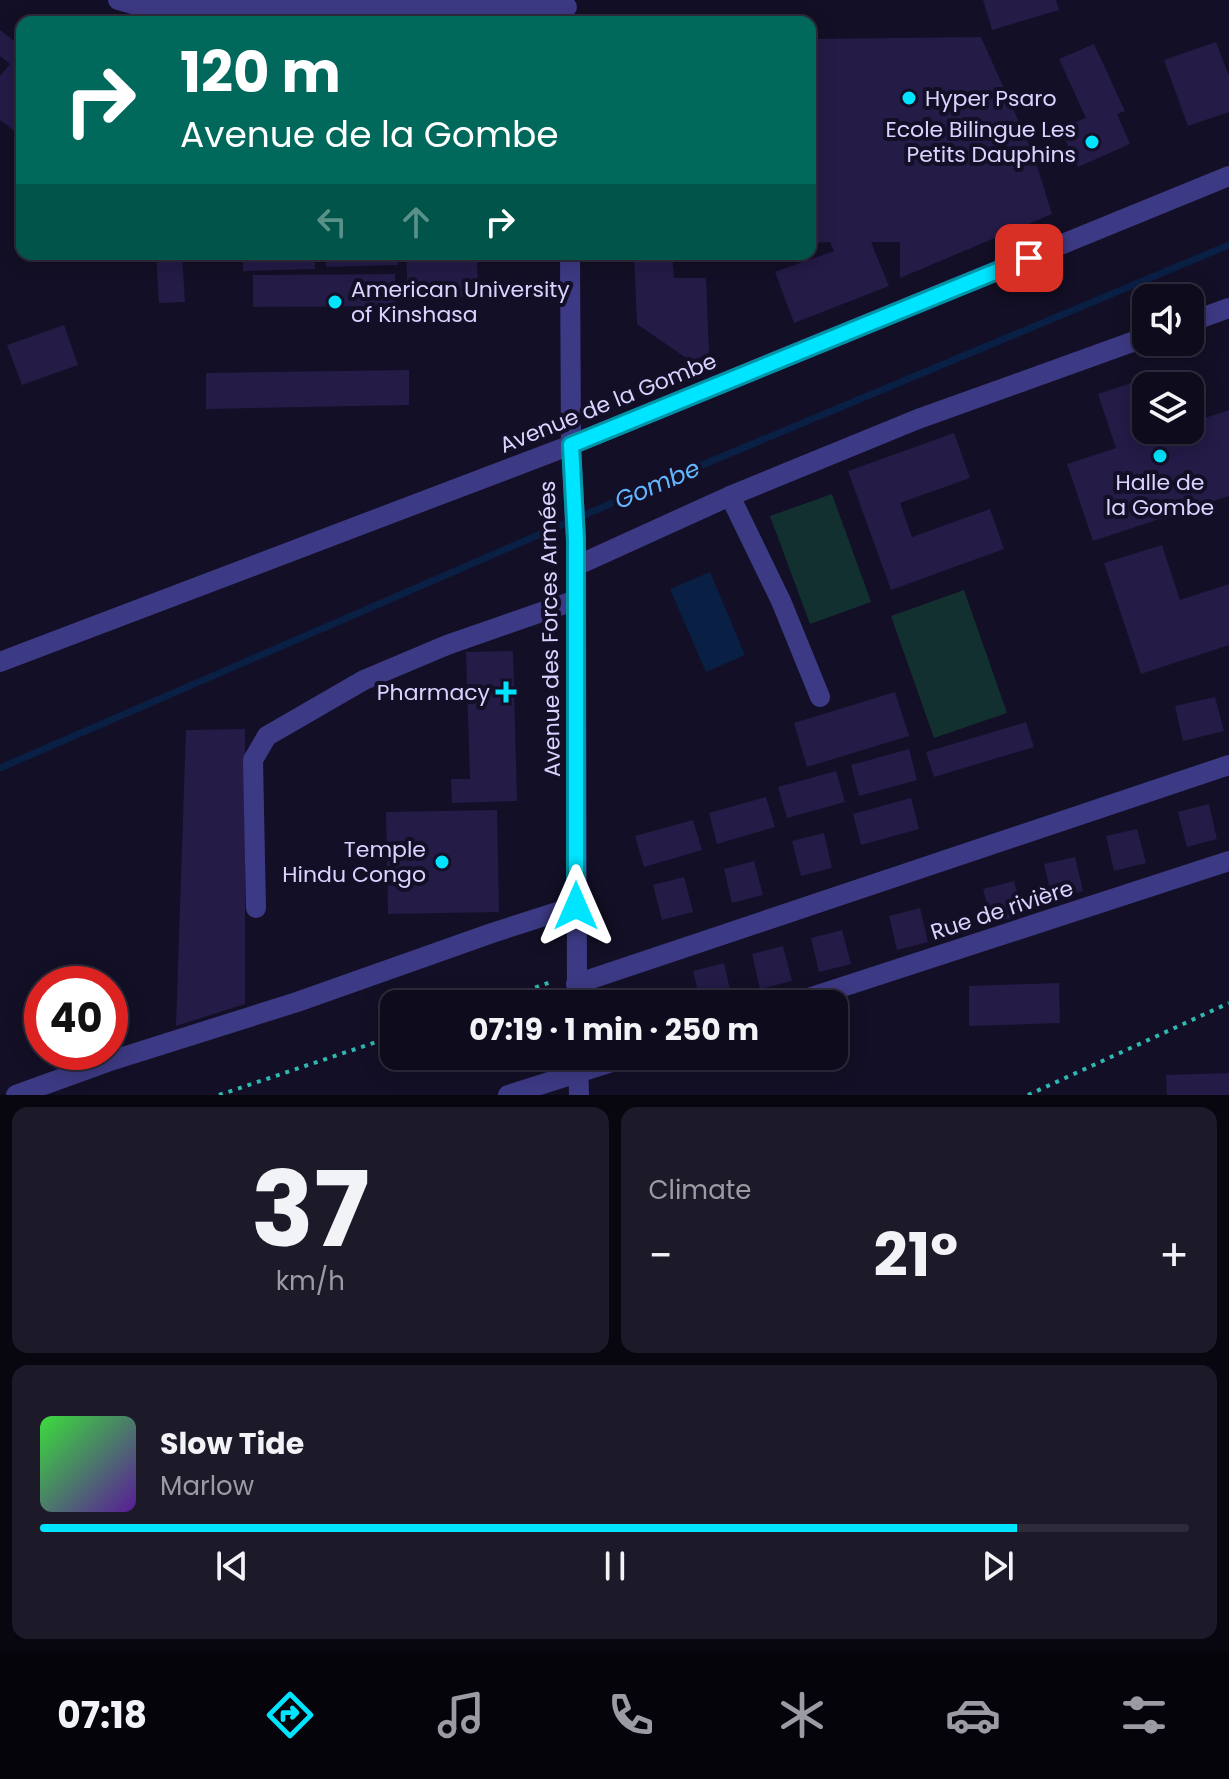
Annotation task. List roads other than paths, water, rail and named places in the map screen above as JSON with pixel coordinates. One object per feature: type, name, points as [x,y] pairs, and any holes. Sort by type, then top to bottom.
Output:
[{"type":"street","points":[[118,0],[139,6],[567,10]]},
{"type":"street","name":"Avenue de la Gombe","points":[[0,662],[571,445],[1229,176]]},
{"type":"street","name":"Avenue des Forces Armées","points":[[570,260],[571,445],[576,540],[576,987]]},
{"type":"street","points":[[1204,317],[1229,308]]},
{"type":"street","points":[[576,566],[730,496],[918,419],[1132,342]]},
{"type":"street","points":[[730,496],[781,601],[820,697]]},
{"type":"street","points":[[256,908],[253,760],[267,736],[364,680],[447,645],[576,600]]},
{"type":"street","points":[[576,987],[1229,765]]},
{"type":"street","name":"Rue de rivière","points":[[833,990],[1229,861]]},
{"type":"street","points":[[16,1095],[576,906]]},
{"type":"street","points":[[508,1095],[564,1070]]},
{"type":"street","points":[[578,1070],[579,1095]]},
{"type":"water","points":[[710,572],[745,655],[706,672],[670,589]]},
{"type":"waterway","name":"Gombe","points":[[0,768],[647,488],[1229,245]]},
{"type":"place","name":"Hyper Psaro","points":[[909,98]]},
{"type":"place","name":"Ecole Bilingue Les Petits Dauphins","points":[[1092,142]]},
{"type":"place","name":"American University of Kinshasa","points":[[335,302]]},
{"type":"place","name":"Halle de la Gombe","points":[[1160,456]]},
{"type":"place","name":"Pharmacy","points":[[506,692]]},
{"type":"place","name":"Temple Hindu Congo","points":[[442,862]]}]
